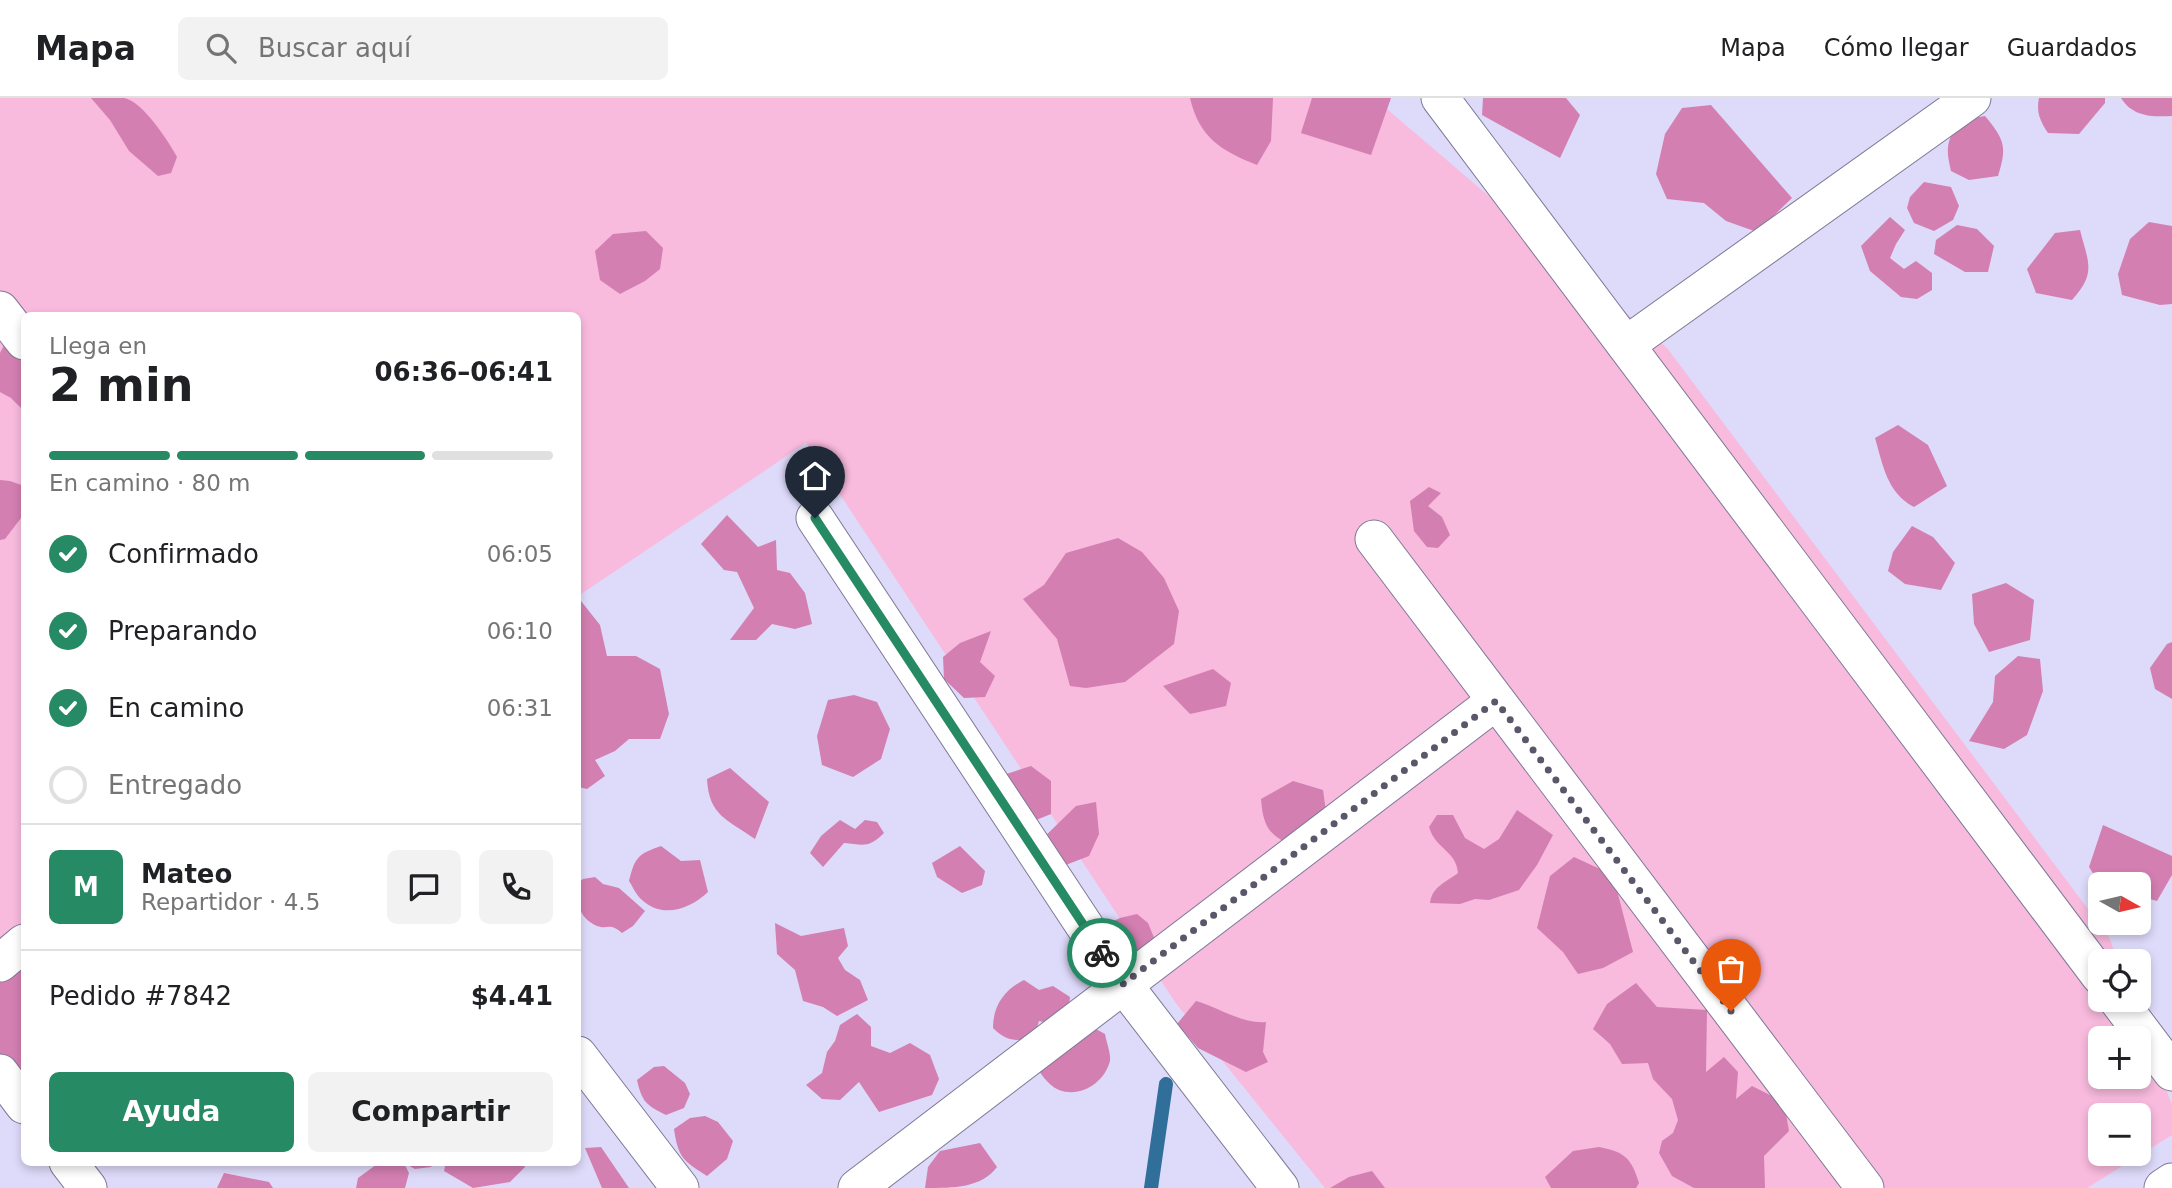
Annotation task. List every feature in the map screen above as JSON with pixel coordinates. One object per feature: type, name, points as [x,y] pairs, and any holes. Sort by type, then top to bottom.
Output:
[{"type":"street","points":[[1440,98],[2088,960]]},
{"type":"street","points":[[1626,345],[1972,98]]},
{"type":"street","points":[[0,310],[21,337]]},
{"type":"street","points":[[815,518],[1123,984],[1280,1188]]},
{"type":"street","points":[[1374,539],[1865,1188]]},
{"type":"street","points":[[857,1188],[1496,701]]},
{"type":"street","points":[[0,963],[21,946]]},
{"type":"street","points":[[2127,1012],[2172,1072]]},
{"type":"street","points":[[581,1059],[680,1188]]},
{"type":"street","points":[[0,1073],[21,1101]]},
{"type":"street","points":[[71,1166],[88,1188]]},
{"type":"street","points":[[2163,1188],[2172,1182]]},
{"type":"shaded area","points":[[0,98],[1374,98],[1667,348],[2088,909],[2088,935],[2109,937],[2114,949],[2088,949],[2088,1012],[2137,1012],[2142,1026],[2088,1026],[2088,1089],[2151,1089],[2151,1049],[2172,1105],[2172,1135],[2151,1148],[2151,1103],[2088,1103],[2088,1166],[2122,1166],[2087,1188],[1325,1188],[1175,1002],[806,443],[581,594],[581,312],[21,312],[21,971],[0,986]]},
{"type":"shaded area","points":[[91,98],[124,98],[139,106],[161,132],[177,157],[171,173],[158,176],[129,151],[110,120]]},
{"type":"shaded area","points":[[1190,98],[1273,98],[1271,141],[1257,165],[1213,141],[1199,123]]},
{"type":"shaded area","points":[[1312,98],[1391,98],[1371,155],[1301,133]]},
{"type":"shaded area","points":[[1483,98],[1566,98],[1580,115],[1560,158],[1482,115]]},
{"type":"shaded area","points":[[2039,98],[2105,98],[2105,103],[2079,134],[2048,133],[2039,116]]},
{"type":"shaded area","points":[[2121,98],[2172,98],[2172,116],[2150,116],[2137,112]]},
{"type":"shaded area","points":[[1711,105],[1792,198],[1757,232],[1726,221],[1704,203],[1667,199],[1656,174],[1665,134],[1682,108]]},
{"type":"shaded area","points":[[1985,116],[1997,131],[2002,144],[2001,166],[1998,176],[1969,180],[1951,171],[1949,144],[1961,120]]},
{"type":"shaded area","points":[[1924,182],[1951,187],[1959,206],[1953,220],[1934,231],[1914,223],[1907,208],[1910,197]]},
{"type":"shaded area","points":[[1890,217],[1905,230],[1890,258],[1904,269],[1916,261],[1932,273],[1932,290],[1917,299],[1901,297],[1870,271],[1861,246]]},
{"type":"shaded area","points":[[2149,222],[2172,226],[2172,304],[2160,305],[2122,295],[2118,274],[2130,239]]},
{"type":"shaded area","points":[[1957,225],[1977,229],[1994,246],[1988,272],[1965,272],[1934,254],[1936,240]]},
{"type":"shaded area","points":[[2080,230],[2088,259],[2088,274],[2080,291],[2072,300],[2036,293],[2027,269],[2055,233]]},
{"type":"shaded area","points":[[646,231],[663,248],[660,269],[645,281],[620,294],[600,280],[595,251],[613,234]]},
{"type":"shaded area","points":[[9,336],[21,344],[21,408],[0,392],[0,353]]},
{"type":"shaded area","points":[[1898,425],[1928,445],[1947,486],[1914,507],[1892,486],[1875,438]]},
{"type":"shaded area","points":[[0,480],[21,485],[21,518],[5,539],[0,540]]},
{"type":"shaded area","points":[[1429,487],[1441,493],[1428,506],[1442,517],[1450,535],[1438,548],[1427,547],[1414,531],[1410,501]]},
{"type":"shaded area","points":[[727,515],[758,547],[776,540],[777,570],[790,573],[805,593],[812,624],[795,629],[772,624],[756,640],[730,640],[754,608],[737,572],[724,570],[701,544]]},
{"type":"shaded area","points":[[1912,526],[1933,537],[1955,563],[1941,590],[1905,584],[1888,571],[1893,552]]},
{"type":"shaded area","points":[[1118,538],[1142,552],[1164,578],[1179,611],[1174,644],[1125,682],[1086,688],[1070,686],[1057,639],[1023,599],[1044,585],[1066,553]]},
{"type":"shaded area","points":[[2006,583],[2034,600],[2030,640],[1989,652],[1974,624],[1972,594]]},
{"type":"shaded area","points":[[581,601],[600,625],[607,656],[636,656],[660,669],[669,714],[660,739],[629,739],[615,751],[595,760],[605,776],[587,789],[581,788]]},
{"type":"shaded area","points":[[991,631],[980,662],[995,676],[985,697],[964,698],[944,679],[943,657],[960,643]]},
{"type":"shaded area","points":[[2172,642],[2172,699],[2155,689],[2150,668],[2167,644]]},
{"type":"shaded area","points":[[2018,656],[2040,659],[2043,691],[2027,735],[2004,749],[1969,741],[1993,702],[1995,676]]},
{"type":"shaded area","points":[[1213,669],[1231,683],[1226,706],[1190,714],[1163,686]]},
{"type":"shaded area","points":[[854,695],[877,702],[890,729],[881,759],[853,777],[822,765],[817,736],[828,700]]},
{"type":"shaded area","points":[[1031,766],[1051,781],[1051,814],[1019,827],[1000,776]]},
{"type":"shaded area","points":[[730,768],[769,802],[755,839],[721,815],[711,801],[707,779]]},
{"type":"shaded area","points":[[1293,781],[1323,790],[1327,819],[1295,846],[1279,839],[1269,829],[1261,799]]},
{"type":"shaded area","points":[[1096,802],[1099,834],[1089,856],[1058,868],[1036,845],[1076,806]]},
{"type":"shaded area","points":[[1517,810],[1553,835],[1537,865],[1519,890],[1489,900],[1475,899],[1460,904],[1430,903],[1437,889],[1458,873],[1454,859],[1436,841],[1429,827],[1437,815],[1453,815],[1465,838],[1484,849],[1499,839]]},
{"type":"shaded area","points":[[840,820],[855,829],[865,820],[877,822],[884,833],[866,844],[844,843],[823,867],[810,853],[821,836]]},
{"type":"shaded area","points":[[2103,825],[2172,856],[2172,875],[2157,901],[2151,899],[2151,872],[2092,872],[2089,867]]},
{"type":"shaded area","points":[[661,846],[681,861],[700,860],[708,892],[693,903],[676,910],[650,906],[640,898],[629,881],[633,867],[642,854]]},
{"type":"shaded area","points":[[960,846],[985,871],[982,885],[962,893],[937,877],[932,863]]},
{"type":"shaded area","points":[[1574,857],[1613,875],[1633,952],[1603,968],[1578,974],[1563,952],[1537,928],[1550,876]]},
{"type":"shaded area","points":[[595,877],[603,884],[619,888],[645,911],[633,926],[622,933],[611,927],[597,926],[585,918],[581,910],[583,879]]},
{"type":"shaded area","points":[[1137,914],[1148,923],[1155,940],[1123,967],[1094,931],[1120,918]]},
{"type":"shaded area","points":[[775,923],[801,936],[844,928],[848,946],[838,958],[845,970],[860,980],[868,1000],[837,1016],[823,1007],[803,1001],[795,970],[777,954]]},
{"type":"shaded area","points":[[21,938],[21,1078],[0,1055],[0,962]]},
{"type":"shaded area","points":[[1024,980],[1039,990],[1053,986],[1070,997],[1068,1014],[1052,1024],[1039,1021],[1034,1038],[1012,1039],[1002,1036],[993,1028],[995,1013],[1005,994]]},
{"type":"shaded area","points":[[1636,983],[1657,1007],[1707,1010],[1706,1072],[1724,1057],[1738,1072],[1736,1099],[1752,1086],[1784,1102],[1789,1131],[1764,1156],[1765,1188],[1694,1188],[1672,1176],[1659,1153],[1662,1141],[1673,1133],[1678,1120],[1672,1099],[1653,1079],[1648,1063],[1622,1064],[1610,1044],[1593,1029],[1607,1004]]},
{"type":"shaded area","points":[[1196,1001],[1240,1018],[1266,1022],[1263,1052],[1268,1062],[1246,1072],[1198,1048],[1177,1024]]},
{"type":"shaded area","points":[[857,1014],[871,1027],[871,1046],[890,1053],[910,1043],[930,1055],[939,1079],[932,1095],[879,1112],[859,1082],[840,1100],[822,1099],[806,1085],[822,1073],[827,1052],[835,1041],[840,1025]]},
{"type":"shaded area","points":[[1085,1023],[1105,1034],[1110,1058],[1107,1069],[1090,1087],[1075,1092],[1059,1090],[1047,1081],[1033,1061]]},
{"type":"shaded area","points":[[664,1066],[685,1083],[690,1094],[684,1108],[666,1115],[646,1102],[637,1080],[654,1067]]},
{"type":"shaded area","points":[[705,1116],[718,1122],[733,1141],[727,1159],[707,1176],[683,1157],[677,1146],[674,1129],[690,1118]]},
{"type":"shaded area","points":[[980,1143],[997,1167],[991,1174],[966,1185],[925,1188],[928,1167],[940,1151]]},
{"type":"shaded area","points":[[601,1147],[629,1188],[602,1188],[585,1148]]},
{"type":"shaded area","points":[[1599,1147],[1615,1151],[1630,1162],[1639,1183],[1636,1188],[1551,1188],[1545,1177],[1573,1151]]},
{"type":"shaded area","points":[[374,1166],[406,1166],[409,1173],[405,1188],[356,1188],[358,1178]]},
{"type":"shaded area","points":[[410,1166],[432,1166],[431,1167],[415,1169]]},
{"type":"shaded area","points":[[445,1166],[525,1167],[510,1182],[473,1188],[444,1171]]},
{"type":"shaded area","points":[[1372,1171],[1385,1188],[1330,1188],[1349,1177]]},
{"type":"shaded area","points":[[224,1173],[269,1182],[273,1188],[217,1188]]},
{"type":"waterway","points":[[1151,1188],[1166,1084]]},
{"type":"way so far","points":[[1102,953],[1123,984],[1496,701],[1731,1011]]},
{"type":"route","points":[[815,518],[1102,953]]}]
